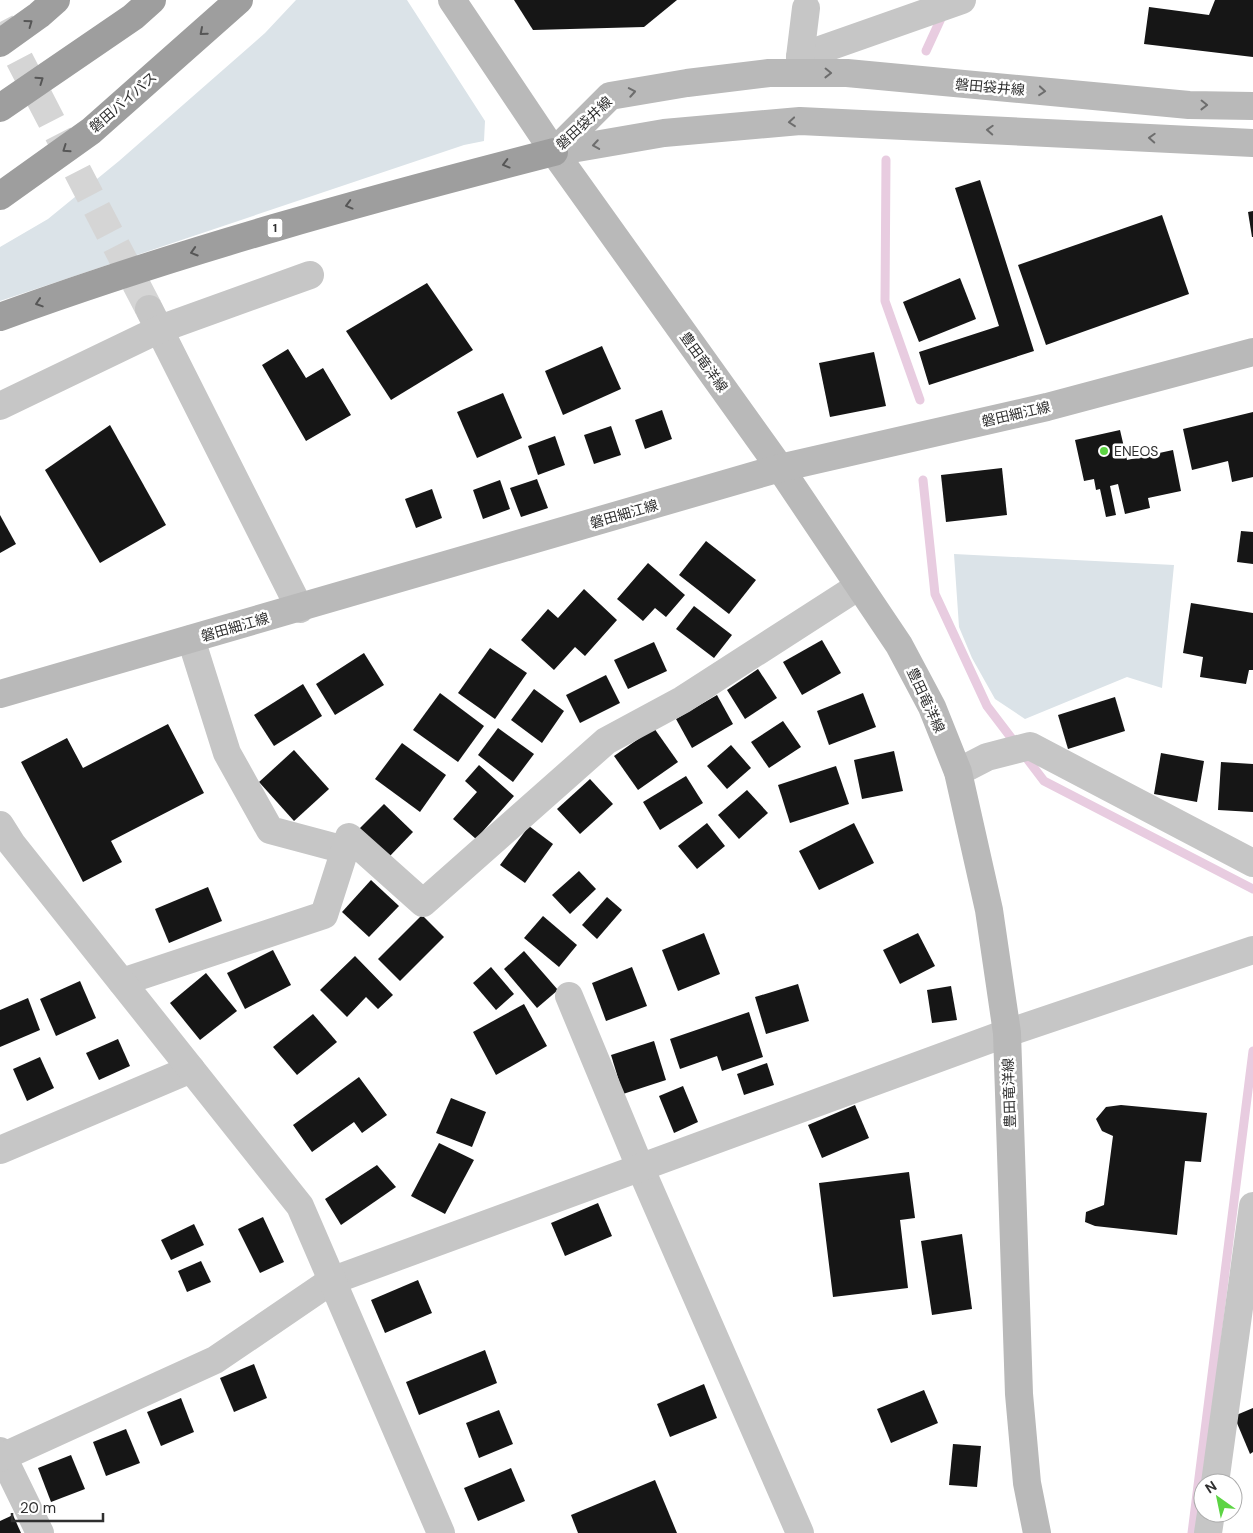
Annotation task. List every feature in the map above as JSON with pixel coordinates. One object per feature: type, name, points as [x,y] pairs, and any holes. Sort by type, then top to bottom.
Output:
[{"type":"highway","points":[[0,43],[39,15],[56,0]]},
{"type":"highway","points":[[0,108],[133,16],[152,0]]},
{"type":"highway","name":"磐田バイパス","points":[[0,196],[91,131],[240,0]]},
{"type":"highway","name":"1","points":[[0,317],[180,257],[346,206],[554,152]]},
{"type":"main road","name":"豊田竜洋線","points":[[452,0],[554,152],[780,468],[899,645],[932,707],[958,772],[989,910],[1007,1033],[1019,1394],[1028,1484],[1037,1533]]},
{"type":"main road","name":"磐田袋井線","points":[[554,152],[610,96],[688,83],[769,73],[800,65],[847,74],[1190,105],[1253,106]]},
{"type":"main road","name":"磐田袋井線","points":[[554,152],[664,133],[800,121],[1253,143]]},
{"type":"main road","name":"磐田細江線","points":[[0,694],[780,468],[1047,407],[1253,352]]},
{"type":"street","points":[[800,65],[923,8],[962,0]]},
{"type":"street","points":[[800,65],[806,8]]},
{"type":"street","points":[[0,406],[155,319],[310,275]]},
{"type":"street","points":[[155,319],[300,608]]},
{"type":"street","points":[[122,982],[324,915],[349,838],[423,903],[606,741],[682,700],[859,586]]},
{"type":"street","points":[[192,639],[227,753],[270,830],[345,850]]},
{"type":"street","points":[[958,772],[987,757],[1030,746],[1253,863]]},
{"type":"street","points":[[0,825],[12,844],[300,1206],[441,1533]]},
{"type":"street","points":[[40,1533],[1,1455],[215,1360],[331,1281],[1007,1033],[1253,950]]},
{"type":"street","points":[[569,996],[640,1167],[800,1533]]},
{"type":"street","points":[[0,1150],[191,1069]]},
{"type":"street","points":[[1216,1473],[1253,1206]]},
{"type":"shaded area","points":[[296,0],[407,0],[485,121],[484,141],[464,145],[0,301],[0,247],[48,219],[119,161],[265,33]]},
{"type":"shaded area","points":[[954,554],[1174,565],[1162,688],[1127,677],[1025,719],[995,699],[972,658],[959,627]]},
{"type":"building","points":[[514,0],[677,0],[644,27],[533,30]]},
{"type":"building","points":[[1215,0],[1253,0],[1253,57],[1144,44],[1149,7],[1209,15]]},
{"type":"building","points":[[980,180],[1034,351],[929,385],[919,352],[999,326],[955,188]]},
{"type":"building","points":[[1253,211],[1253,237],[1252,237],[1248,212]]},
{"type":"building","points":[[1162,215],[1189,294],[1046,345],[1018,265]]},
{"type":"building","points":[[960,278],[976,319],[919,342],[903,302]]},
{"type":"building","points":[[427,283],[473,350],[391,400],[346,331]]},
{"type":"building","points":[[602,346],[621,389],[563,415],[545,371]]},
{"type":"building","points":[[288,349],[306,378],[323,368],[351,415],[306,441],[262,365]]},
{"type":"building","points":[[874,352],[886,406],[830,417],[819,363]]},
{"type":"building","points":[[503,393],[522,438],[477,458],[457,412]]},
{"type":"building","points":[[662,410],[672,439],[645,449],[635,420]]},
{"type":"building","points":[[1253,412],[1253,477],[1232,482],[1228,461],[1192,470],[1183,429]]},
{"type":"building","points":[[110,425],[166,525],[100,563],[45,470]]},
{"type":"building","points":[[611,426],[621,455],[594,464],[584,435]]},
{"type":"building","points":[[1120,430],[1127,460],[1173,450],[1181,491],[1148,498],[1150,508],[1125,514],[1118,484],[1110,486],[1116,515],[1106,517],[1100,489],[1096,490],[1094,479],[1084,481],[1075,440]]},
{"type":"building","points":[[555,436],[565,465],[538,475],[528,446]]},
{"type":"building","points":[[1002,468],[1007,515],[946,522],[941,475]]},
{"type":"building","points":[[537,479],[548,508],[521,517],[510,488]]},
{"type":"building","points":[[500,480],[510,509],[483,519],[473,490]]},
{"type":"building","points":[[432,489],[442,518],[416,528],[405,499]]},
{"type":"building","points":[[0,515],[16,544],[0,553]]},
{"type":"building","points":[[1241,531],[1253,532],[1253,564],[1237,562]]},
{"type":"building","points":[[706,541],[756,580],[729,614],[679,575]]},
{"type":"building","points":[[648,563],[685,595],[666,617],[655,608],[643,621],[617,599]]},
{"type":"building","points":[[584,589],[617,620],[585,656],[575,647],[554,670],[521,640],[548,609],[558,618]]},
{"type":"building","points":[[1191,603],[1253,613],[1253,670],[1249,670],[1246,684],[1200,677],[1203,657],[1183,653]]},
{"type":"building","points":[[694,606],[732,635],[714,658],[676,629]]},
{"type":"building","points":[[822,640],[841,673],[802,695],[783,662]]},
{"type":"building","points":[[654,642],[667,671],[628,689],[614,660]]},
{"type":"building","points":[[490,648],[527,673],[495,719],[458,693]]},
{"type":"building","points":[[364,653],[384,685],[335,715],[316,684]]},
{"type":"building","points":[[758,669],[777,698],[745,719],[727,690]]},
{"type":"building","points":[[606,675],[620,703],[580,723],[566,695]]},
{"type":"building","points":[[303,684],[322,716],[274,746],[254,715]]},
{"type":"building","points":[[534,689],[564,711],[542,743],[511,720]]},
{"type":"building","points":[[440,693],[484,726],[458,762],[413,730]]},
{"type":"building","points":[[863,693],[876,727],[829,745],[817,711]]},
{"type":"building","points":[[717,695],[733,724],[692,748],[676,719]]},
{"type":"building","points":[[1115,697],[1125,731],[1068,749],[1058,715]]},
{"type":"building","points":[[783,721],[801,747],[769,768],[751,742]]},
{"type":"building","points":[[168,724],[204,793],[111,841],[122,862],[83,882],[21,762],[67,738],[83,768]]},
{"type":"building","points":[[498,728],[534,754],[513,782],[478,755]]},
{"type":"building","points":[[654,728],[678,762],[638,790],[614,756]]},
{"type":"building","points":[[402,743],[446,775],[420,812],[375,779]]},
{"type":"building","points":[[731,745],[751,768],[727,789],[707,766]]},
{"type":"building","points":[[294,750],[329,789],[294,821],[259,782]]},
{"type":"building","points":[[894,751],[903,791],[862,799],[854,760]]},
{"type":"building","points":[[1161,753],[1204,761],[1197,802],[1154,794]]},
{"type":"building","points":[[1221,762],[1253,764],[1253,812],[1218,810]]},
{"type":"building","points":[[479,765],[514,796],[476,839],[453,819],[477,792],[465,781]]},
{"type":"building","points":[[836,766],[849,804],[790,823],[778,785]]},
{"type":"building","points":[[686,776],[703,803],[660,830],[643,802]]},
{"type":"building","points":[[590,779],[613,804],[580,834],[557,809]]},
{"type":"building","points":[[747,790],[768,813],[739,839],[718,815]]},
{"type":"building","points":[[384,804],[413,832],[388,858],[359,829]]},
{"type":"building","points":[[707,823],[725,846],[697,869],[678,846]]},
{"type":"building","points":[[854,823],[874,863],[819,890],[799,851]]},
{"type":"building","points":[[529,826],[553,844],[525,883],[500,865]]},
{"type":"building","points":[[579,871],[596,889],[570,914],[552,895]]},
{"type":"building","points":[[371,880],[399,906],[369,937],[342,912]]},
{"type":"building","points":[[208,887],[222,921],[169,943],[155,909]]},
{"type":"building","points":[[607,897],[622,910],[597,939],[582,925]]},
{"type":"building","points":[[422,915],[444,937],[400,981],[378,959]]},
{"type":"building","points":[[543,916],[577,945],[559,967],[524,938]]},
{"type":"building","points":[[704,933],[720,974],[678,991],[662,950]]},
{"type":"building","points":[[918,933],[935,966],[900,984],[883,950]]},
{"type":"building","points":[[273,950],[291,985],[245,1009],[227,973]]},
{"type":"building","points":[[524,951],[558,990],[537,1008],[504,969]]},
{"type":"building","points":[[355,956],[393,995],[378,1009],[366,997],[347,1017],[320,990]]},
{"type":"building","points":[[491,967],[514,994],[496,1010],[473,983]]},
{"type":"building","points":[[632,967],[647,1006],[606,1021],[592,983]]},
{"type":"building","points":[[206,973],[237,1011],[200,1040],[170,1003]]},
{"type":"building","points":[[80,981],[96,1018],[56,1036],[40,999]]},
{"type":"building","points":[[798,984],[809,1021],[766,1034],[755,997]]},
{"type":"building","points":[[951,986],[957,1020],[932,1023],[927,990]]},
{"type":"building","points":[[28,998],[40,1030],[0,1047],[0,1010]]},
{"type":"building","points":[[524,1004],[547,1046],[496,1075],[473,1032]]},
{"type":"building","points":[[749,1012],[763,1057],[722,1071],[717,1056],[680,1069],[670,1039]]},
{"type":"building","points":[[313,1014],[337,1042],[297,1075],[273,1047]]},
{"type":"building","points":[[118,1039],[130,1066],[99,1080],[86,1053]]},
{"type":"building","points":[[654,1041],[666,1080],[623,1094],[611,1055]]},
{"type":"building","points":[[40,1057],[54,1088],[27,1101],[13,1069]]},
{"type":"building","points":[[767,1063],[774,1085],[744,1095],[737,1074]]},
{"type":"building","points":[[359,1077],[387,1115],[362,1133],[354,1122],[312,1152],[293,1125]]},
{"type":"building","points":[[683,1086],[698,1122],[674,1133],[659,1096]]},
{"type":"building","points":[[451,1098],[486,1112],[472,1147],[436,1133]]},
{"type":"building","points":[[855,1105],[869,1138],[822,1158],[808,1125]]},
{"type":"building","points":[[1121,1105],[1207,1113],[1201,1162],[1185,1161],[1177,1235],[1095,1226],[1085,1222],[1086,1212],[1104,1205],[1113,1136],[1102,1131],[1096,1119],[1106,1107]]},
{"type":"building","points":[[439,1143],[474,1160],[445,1214],[411,1196]]},
{"type":"building","points":[[377,1165],[396,1187],[341,1225],[325,1199]]},
{"type":"building","points":[[909,1172],[915,1218],[900,1220],[908,1288],[833,1297],[819,1183]]},
{"type":"building","points":[[598,1203],[612,1236],[565,1256],[551,1223]]},
{"type":"building","points":[[263,1217],[284,1262],[260,1273],[238,1229]]},
{"type":"building","points":[[194,1224],[204,1245],[171,1260],[161,1240]]},
{"type":"building","points":[[962,1234],[972,1309],[932,1315],[921,1241]]},
{"type":"building","points":[[201,1261],[211,1282],[187,1292],[178,1271]]},
{"type":"building","points":[[418,1280],[432,1313],[385,1333],[371,1300]]},
{"type":"building","points":[[485,1350],[497,1383],[419,1415],[406,1382]]},
{"type":"building","points":[[254,1364],[267,1398],[234,1412],[220,1378]]},
{"type":"building","points":[[704,1384],[717,1418],[670,1437],[657,1404]]},
{"type":"building","points":[[924,1390],[938,1423],[891,1443],[877,1409]]},
{"type":"building","points":[[181,1398],[194,1432],[161,1446],[147,1412]]},
{"type":"building","points":[[1253,1408],[1253,1452],[1250,1454],[1234,1416]]},
{"type":"building","points":[[499,1410],[513,1444],[479,1458],[466,1423]]},
{"type":"building","points":[[126,1429],[140,1463],[106,1476],[93,1442]]},
{"type":"building","points":[[953,1444],[981,1446],[977,1487],[949,1485]]},
{"type":"building","points":[[71,1455],[85,1489],[51,1502],[38,1468]]},
{"type":"building","points":[[511,1468],[525,1501],[478,1521],[464,1488]]},
{"type":"building","points":[[655,1480],[677,1533],[578,1533],[571,1515]]},
{"type":"building","points":[[13,1515],[21,1533],[0,1533],[0,1521]]},
{"type":"waterway","points":[[926,51],[943,14]]},
{"type":"waterway","points":[[886,160],[885,301],[920,400]]},
{"type":"waterway","points":[[923,480],[935,594],[987,706],[1044,781],[1253,889]]},
{"type":"waterway","points":[[1192,1533],[1253,1051]]},
{"type":"tunnel","points":[[0,22],[149,309]]},
{"type":"place","name":"ENEOS","points":[[1104,451]]}]
